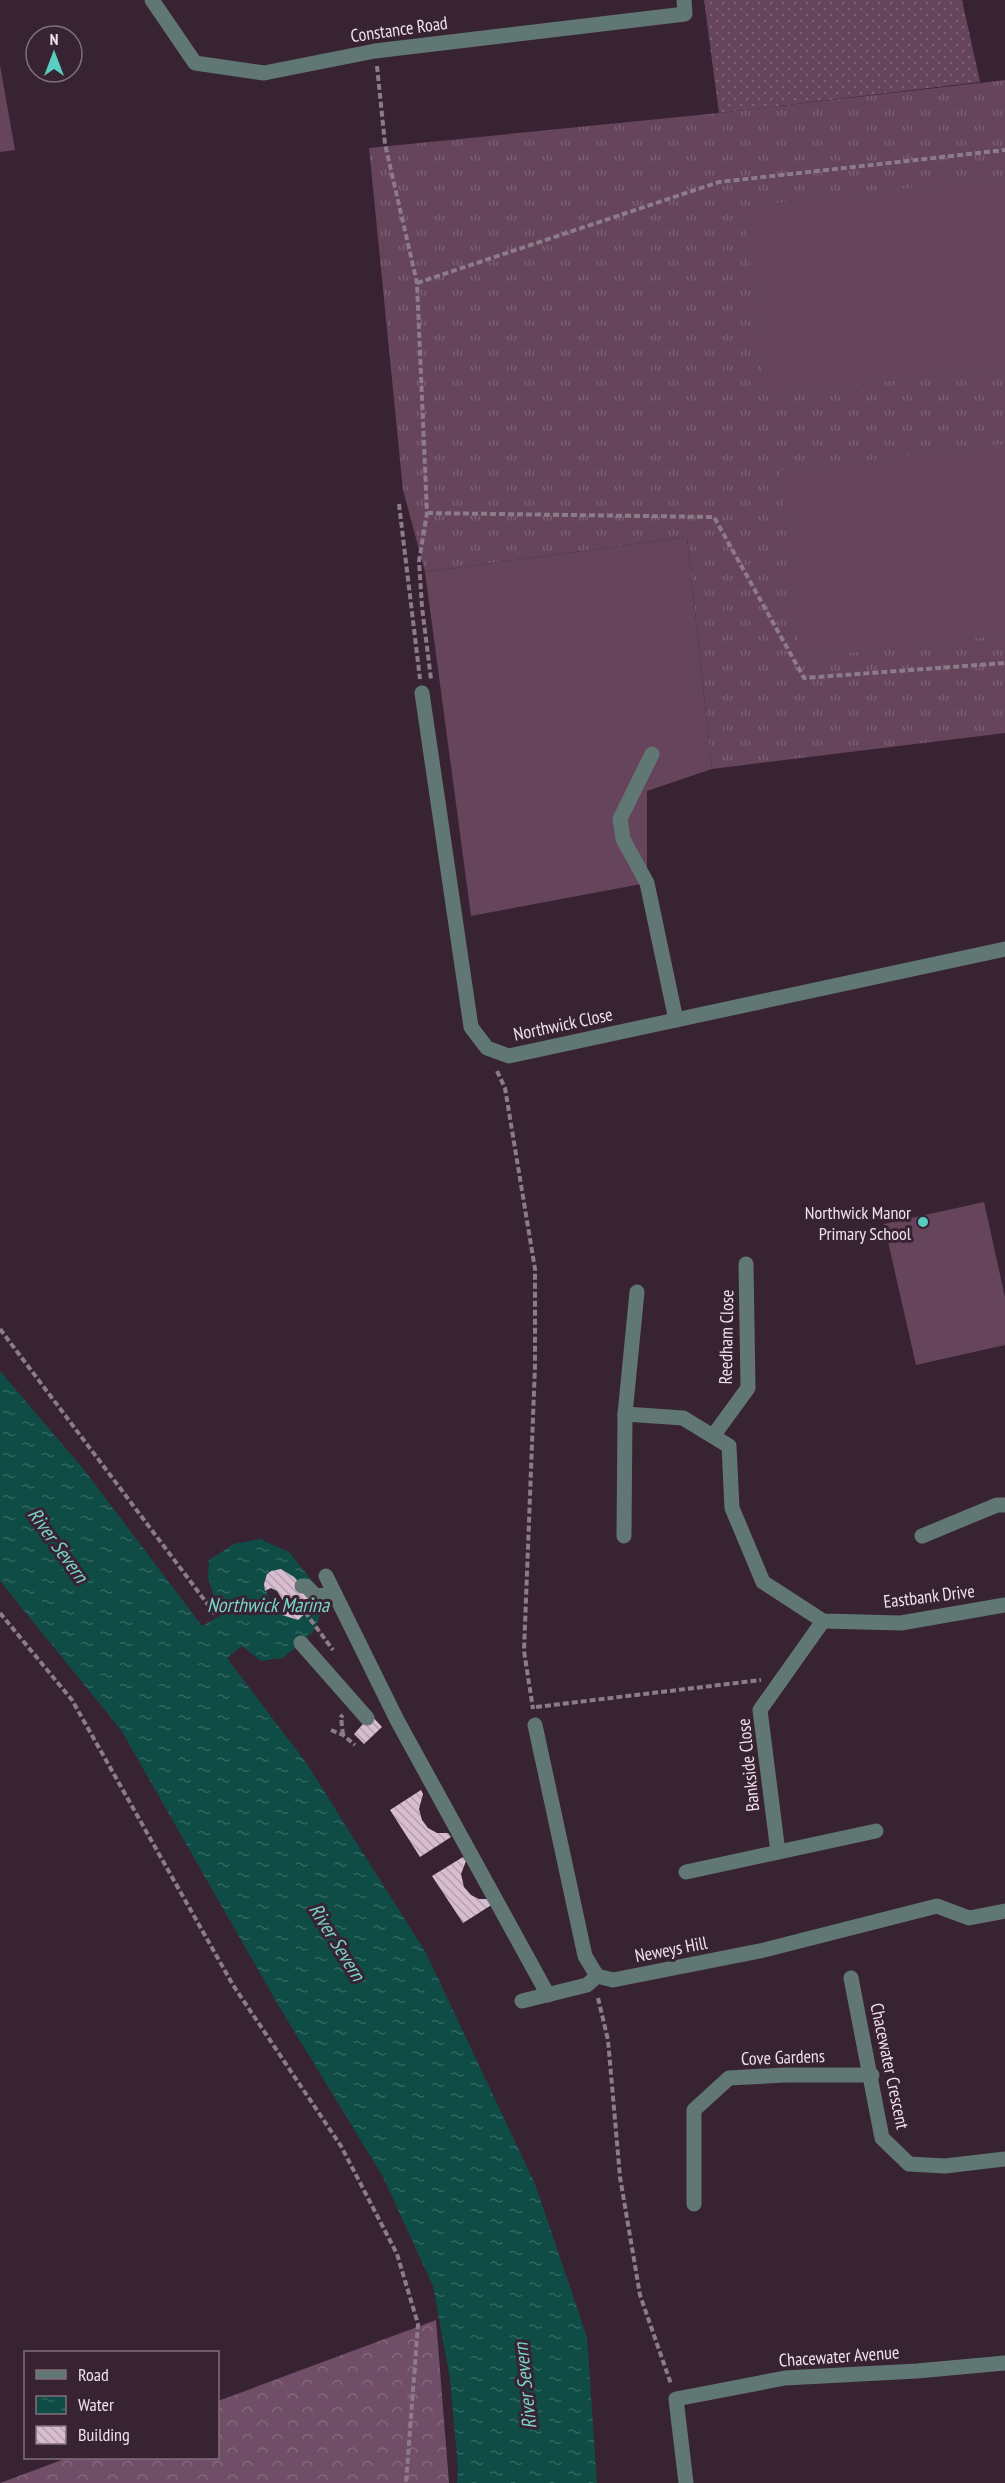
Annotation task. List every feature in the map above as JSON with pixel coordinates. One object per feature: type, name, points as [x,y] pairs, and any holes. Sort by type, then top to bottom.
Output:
[{"type":"street","name":"Constance Road","points":[[152,0],[195,63],[264,73],[375,51],[684,7]]},
{"type":"street","points":[[422,693],[471,1027],[487,1048]]},
{"type":"street","points":[[652,754],[620,819],[623,839],[647,883],[676,1020]]},
{"type":"street","name":"Northwick Close","points":[[487,1048],[509,1056],[1005,949]]},
{"type":"street","name":"Reedham Close","points":[[713,1436],[748,1388],[746,1264]]},
{"type":"street","points":[[624,1536],[625,1414],[637,1292]]},
{"type":"street","points":[[625,1414],[683,1418],[729,1446],[732,1508],[763,1582],[823,1622]]},
{"type":"street","points":[[922,1536],[997,1505],[1005,1506]]},
{"type":"street","points":[[326,1576],[397,1720],[548,1995]]},
{"type":"street","points":[[302,1586],[306,1586],[316,1596],[335,1594]]},
{"type":"street","name":"Eastbank Drive","points":[[823,1622],[901,1623],[1005,1605]]},
{"type":"street","name":"Bankside Close","points":[[778,1852],[760,1710],[823,1622]]},
{"type":"street","points":[[301,1642],[367,1718]]},
{"type":"street","points":[[522,2001],[587,1985],[597,1976],[585,1956],[535,1725]]},
{"type":"street","points":[[686,1872],[876,1831]]},
{"type":"street","name":"Neweys Hill","points":[[597,1976],[613,1980],[764,1950],[937,1906],[969,1918],[1005,1911]]},
{"type":"street","name":"Chacewater Crescent","points":[[851,1978],[872,2075],[882,2138],[909,2164],[945,2166],[1005,2159]]},
{"type":"street","name":"Cove Gardens","points":[[694,2204],[694,2110],[729,2078],[785,2075],[872,2075]]},
{"type":"street","name":"Chacewater Avenue","points":[[676,2399],[785,2378],[917,2371],[1005,2363]]},
{"type":"street","points":[[676,2399],[686,2483]]},
{"type":"path","points":[[375,51],[385,144],[417,283],[427,513],[714,517],[804,678],[1005,663]]},
{"type":"path","points":[[417,283],[719,182],[1005,150]]},
{"type":"path","points":[[399,504],[422,693]]},
{"type":"path","points":[[487,1048],[505,1088],[535,1269],[535,1366],[524,1651],[535,1725]]},
{"type":"path","points":[[0,1329],[215,1614]]},
{"type":"path","points":[[0,1612],[72,1700],[233,1985],[341,2146],[397,2254],[418,2324],[406,2483]]},
{"type":"path","points":[[533,1707],[760,1679],[778,1684]]},
{"type":"path","points":[[331,1730],[343,1735],[355,1745]]},
{"type":"path","points":[[597,1976],[595,1988],[608,2040],[620,2177],[640,2295],[676,2399]]},
{"type":"green space","points":[[704,0],[962,0],[980,82],[719,113]]},
{"type":"green space","points":[[0,65],[15,150],[0,152]]},
{"type":"green space","points":[[1005,80],[1005,733],[712,769],[687,537],[425,572],[403,490],[369,148],[719,113]]},
{"type":"green space","points":[[1005,177],[1005,368],[765,395],[743,207]]},
{"type":"green space","points":[[1005,444],[1005,635],[801,658],[779,471]]},
{"type":"green space","points":[[687,537],[712,769],[647,791],[647,883],[471,916],[425,572]]},
{"type":"green space","points":[[984,1202],[1005,1297],[1005,1345],[916,1365],[884,1224]]},
{"type":"green space","points":[[436,2320],[449,2483],[0,2483],[64,2459],[219,2459],[219,2401]]},
{"type":"water","points":[[0,1371],[85,1471],[202,1626],[220,1616],[208,1578],[209,1560],[234,1544],[260,1539],[289,1552],[317,1587],[321,1613],[313,1632],[283,1658],[261,1661],[242,1646],[227,1658],[307,1764],[426,1953],[535,2184],[587,2337],[597,2483],[457,2483],[458,2469],[450,2378],[433,2286],[383,2177],[277,2003],[121,1730],[0,1581]]},
{"type":"pier","points":[[268,1588],[277,1591],[284,1600],[287,1607],[286,1614],[282,1614],[271,1603],[266,1591]]},
{"type":"building","points":[[281,1569],[294,1577],[302,1586],[308,1599],[308,1611],[298,1620],[282,1615],[287,1612],[287,1607],[277,1591],[271,1588],[265,1591],[264,1584],[267,1574]]},
{"type":"building","points":[[371,1715],[382,1727],[364,1744],[354,1734]]},
{"type":"building","points":[[421,1790],[423,1794],[419,1809],[422,1820],[428,1828],[437,1833],[448,1833],[451,1837],[420,1857],[390,1810]]},
{"type":"building","points":[[463,1857],[466,1861],[461,1874],[464,1887],[471,1895],[479,1899],[490,1899],[493,1904],[463,1923],[432,1876]]},
{"type":"place","name":"Northwick Manor Primary School","points":[[923,1222]]},
{"type":"water label","name":"River Severn","points":[[58,1545]]},
{"type":"water label","name":"Northwick Marina","points":[[268,1605]]},
{"type":"water label","name":"River Severn","points":[[337,1942]]},
{"type":"water label","name":"River Severn","points":[[525,2386]]}]
